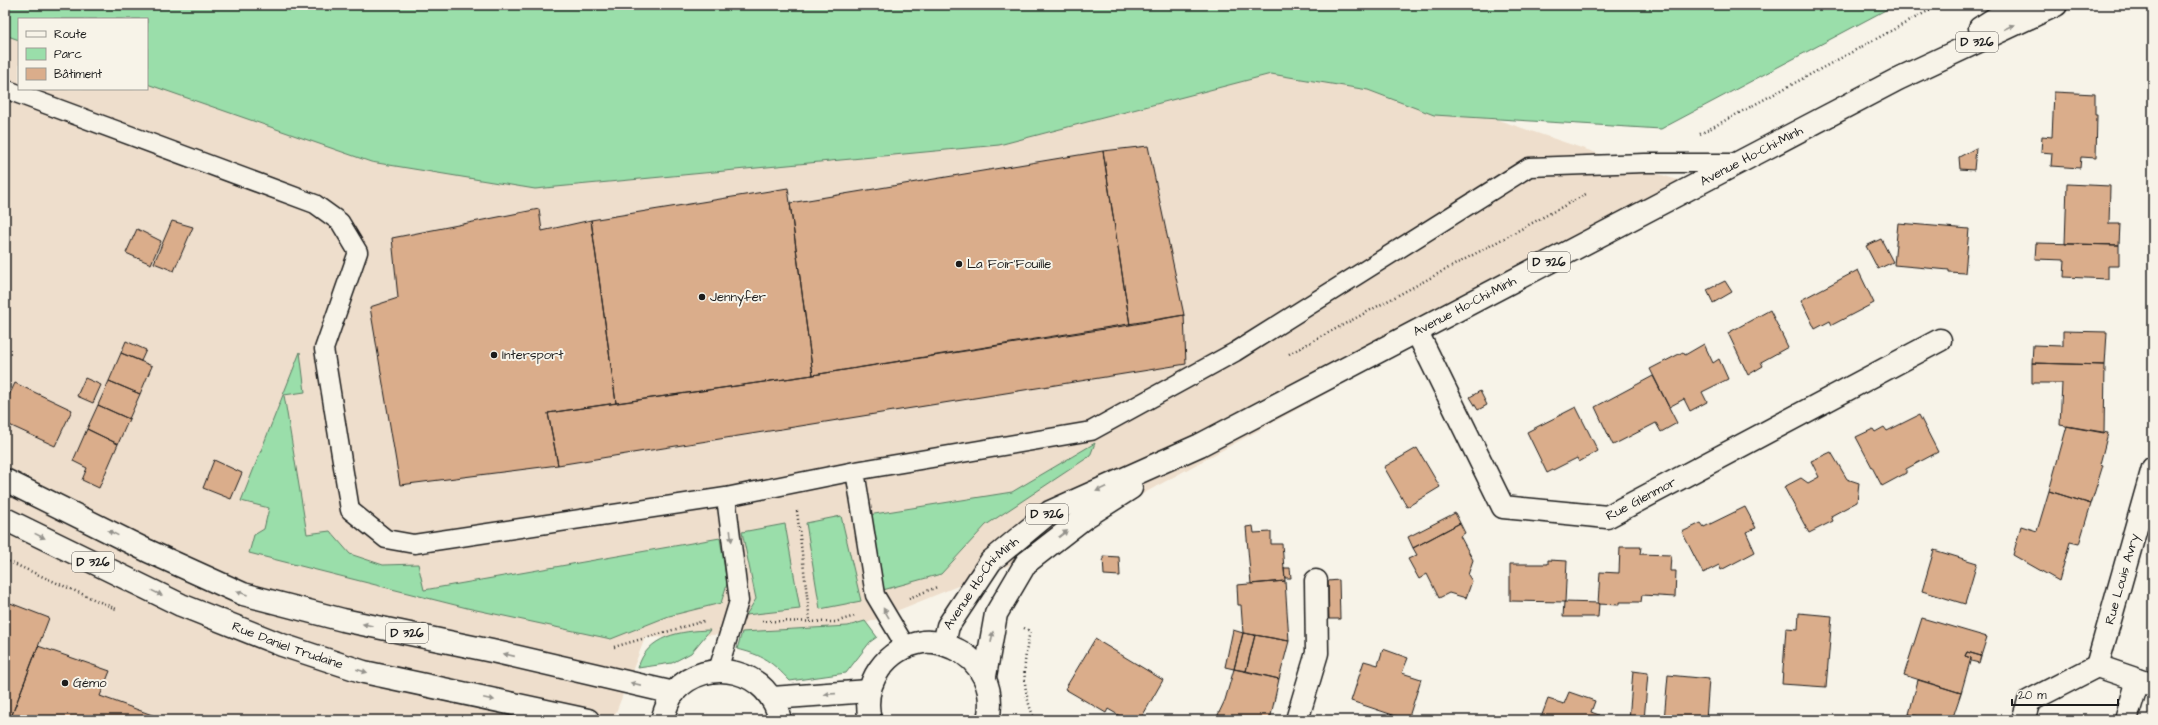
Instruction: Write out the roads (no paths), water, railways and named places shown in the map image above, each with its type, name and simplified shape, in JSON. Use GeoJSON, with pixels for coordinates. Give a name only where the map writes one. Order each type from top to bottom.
{"type":"FeatureCollection","features":[{"type":"Feature","properties":{"kind":"main road","name":"Avenue Ho-Chi-Minh"},"geometry":{"type":"LineString","coordinates":[[1898,79],[2016,5]]}},
{"type":"Feature","properties":{"kind":"main road","name":"Avenue Ho-Chi-Minh"},"geometry":{"type":"LineString","coordinates":[[944,644],[948,626],[991,561],[1050,512],[1200,445],[1898,79],[2056,5]]}},
{"type":"Feature","properties":{"kind":"main road","name":"Rue Glenmor"},"geometry":{"type":"LineString","coordinates":[[1417,332],[1503,507],[1608,517],[1940,340]]}},
{"type":"Feature","properties":{"kind":"main road","name":"Avenue Ho-Chi-Minh"},"geometry":{"type":"LineString","coordinates":[[985,676],[996,614],[1026,562],[1084,518],[1200,445]]}},
{"type":"Feature","properties":{"kind":"main road","name":"Rue Louis Avry"},"geometry":{"type":"LineString","coordinates":[[2097,666],[2153,468]]}},
{"type":"Feature","properties":{"kind":"main road","name":"D 326"},"geometry":{"type":"LineString","coordinates":[[5,480],[148,551],[243,594],[343,620],[492,651],[674,693]]}},
{"type":"Feature","properties":{"kind":"main road","name":"Rue Daniel Trudaine"},"geometry":{"type":"LineString","coordinates":[[5,519],[181,605],[282,645],[364,672],[588,720]]}},
{"type":"Feature","properties":{"kind":"main road"},"geometry":{"type":"LineString","coordinates":[[1297,720],[1317,653],[1316,580]]}},
{"type":"Feature","properties":{"kind":"main road"},"geometry":{"type":"LineString","coordinates":[[870,720],[868,710],[869,691],[876,673],[888,657],[906,647],[925,642],[944,644],[962,652],[978,665],[985,676],[991,696],[988,720]]}},
{"type":"Feature","properties":{"kind":"main road"},"geometry":{"type":"LineString","coordinates":[[2023,720],[2029,701],[2097,666],[2146,683],[2126,720]]}},
{"type":"Feature","properties":{"kind":"main road"},"geometry":{"type":"LineString","coordinates":[[662,720],[666,706],[674,693],[686,681],[701,673],[718,670],[735,671],[750,677],[762,686],[772,698],[780,720]]}},
{"type":"Feature","properties":{"kind":"main road"},"geometry":{"type":"LineString","coordinates":[[772,698],[869,691]]}},
{"type":"Feature","properties":{"kind":"lane"},"geometry":{"type":"LineString","coordinates":[[5,88],[315,204],[340,222],[358,252],[324,349],[350,510],[386,539],[414,544],[726,497],[855,471],[1091,431],[1235,352],[1529,167],[1646,163],[1738,164]]}},
{"type":"Feature","properties":{"kind":"lane"},"geometry":{"type":"LineString","coordinates":[[855,471],[876,595],[906,647]]}},
{"type":"Feature","properties":{"kind":"lane"},"geometry":{"type":"LineString","coordinates":[[718,670],[739,601],[726,497]]}},
{"type":"Feature","properties":{"kind":"place","name":"La Foir'Fouille"},"geometry":{"type":"Point","coordinates":[959,264]}},
{"type":"Feature","properties":{"kind":"place","name":"Jennyfer"},"geometry":{"type":"Point","coordinates":[702,297]}},
{"type":"Feature","properties":{"kind":"place","name":"Intersport"},"geometry":{"type":"Point","coordinates":[494,355]}},
{"type":"Feature","properties":{"kind":"place","name":"Gémo"},"geometry":{"type":"Point","coordinates":[65,683]}}]}
